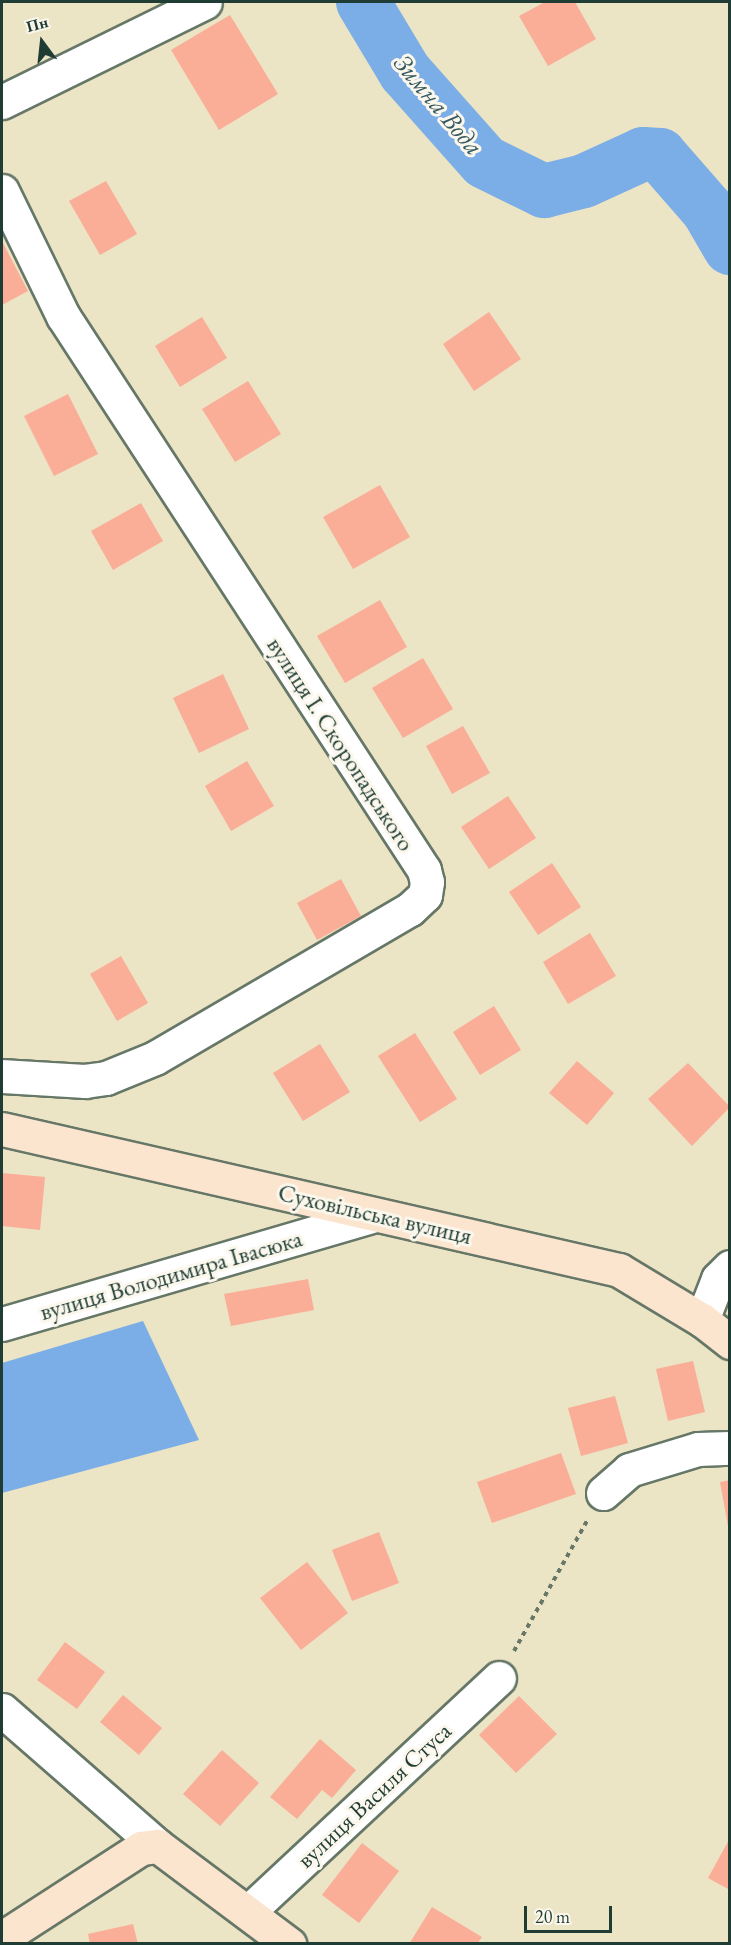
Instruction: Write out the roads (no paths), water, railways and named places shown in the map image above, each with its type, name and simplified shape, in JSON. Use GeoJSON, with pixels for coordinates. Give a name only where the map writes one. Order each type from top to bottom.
{"type":"FeatureCollection","features":[{"type":"Feature","properties":{"kind":"street"},"geometry":{"type":"LineString","coordinates":[[2,102],[205,2]]}},
{"type":"Feature","properties":{"kind":"street","name":"вулиця І. Скоропадського"},"geometry":{"type":"LineString","coordinates":[[2,191],[63,316],[424,870],[427,882],[425,895],[410,909],[155,1058],[106,1078],[85,1081],[2,1076]]}},
{"type":"Feature","properties":{"kind":"street","name":"Суховільська вулиця"},"geometry":{"type":"LineString","coordinates":[[2,1129],[619,1270],[702,1320],[729,1342]]}},
{"type":"Feature","properties":{"kind":"street","name":"вулиця Володимира Івасюка"},"geometry":{"type":"LineString","coordinates":[[2,1324],[375,1215]]}},
{"type":"Feature","properties":{"kind":"street"},"geometry":{"type":"LineString","coordinates":[[702,1320],[718,1279],[729,1267]]}},
{"type":"Feature","properties":{"kind":"street"},"geometry":{"type":"LineString","coordinates":[[603,1493],[629,1470],[698,1449],[729,1448]]}},
{"type":"Feature","properties":{"kind":"street","name":"вулиця Василя Стуса"},"geometry":{"type":"LineString","coordinates":[[248,1912],[499,1678]]}},
{"type":"Feature","properties":{"kind":"street"},"geometry":{"type":"LineString","coordinates":[[2,1710],[158,1846],[289,1944]]}},
{"type":"Feature","properties":{"kind":"street"},"geometry":{"type":"LineString","coordinates":[[2,1938],[141,1848],[158,1846]]}},
{"type":"Feature","properties":{"kind":"water"},"geometry":{"type":"Polygon","coordinates":[[[143,1321],[199,1440],[2,1493],[2,1363],[143,1321]]]}},
{"type":"Feature","properties":{"kind":"waterway","name":"Зимна Вода"},"geometry":{"type":"LineString","coordinates":[[363,2],[405,72],[485,162],[544,191],[584,181],[643,154],[660,155],[708,210],[730,248]]}}]}
